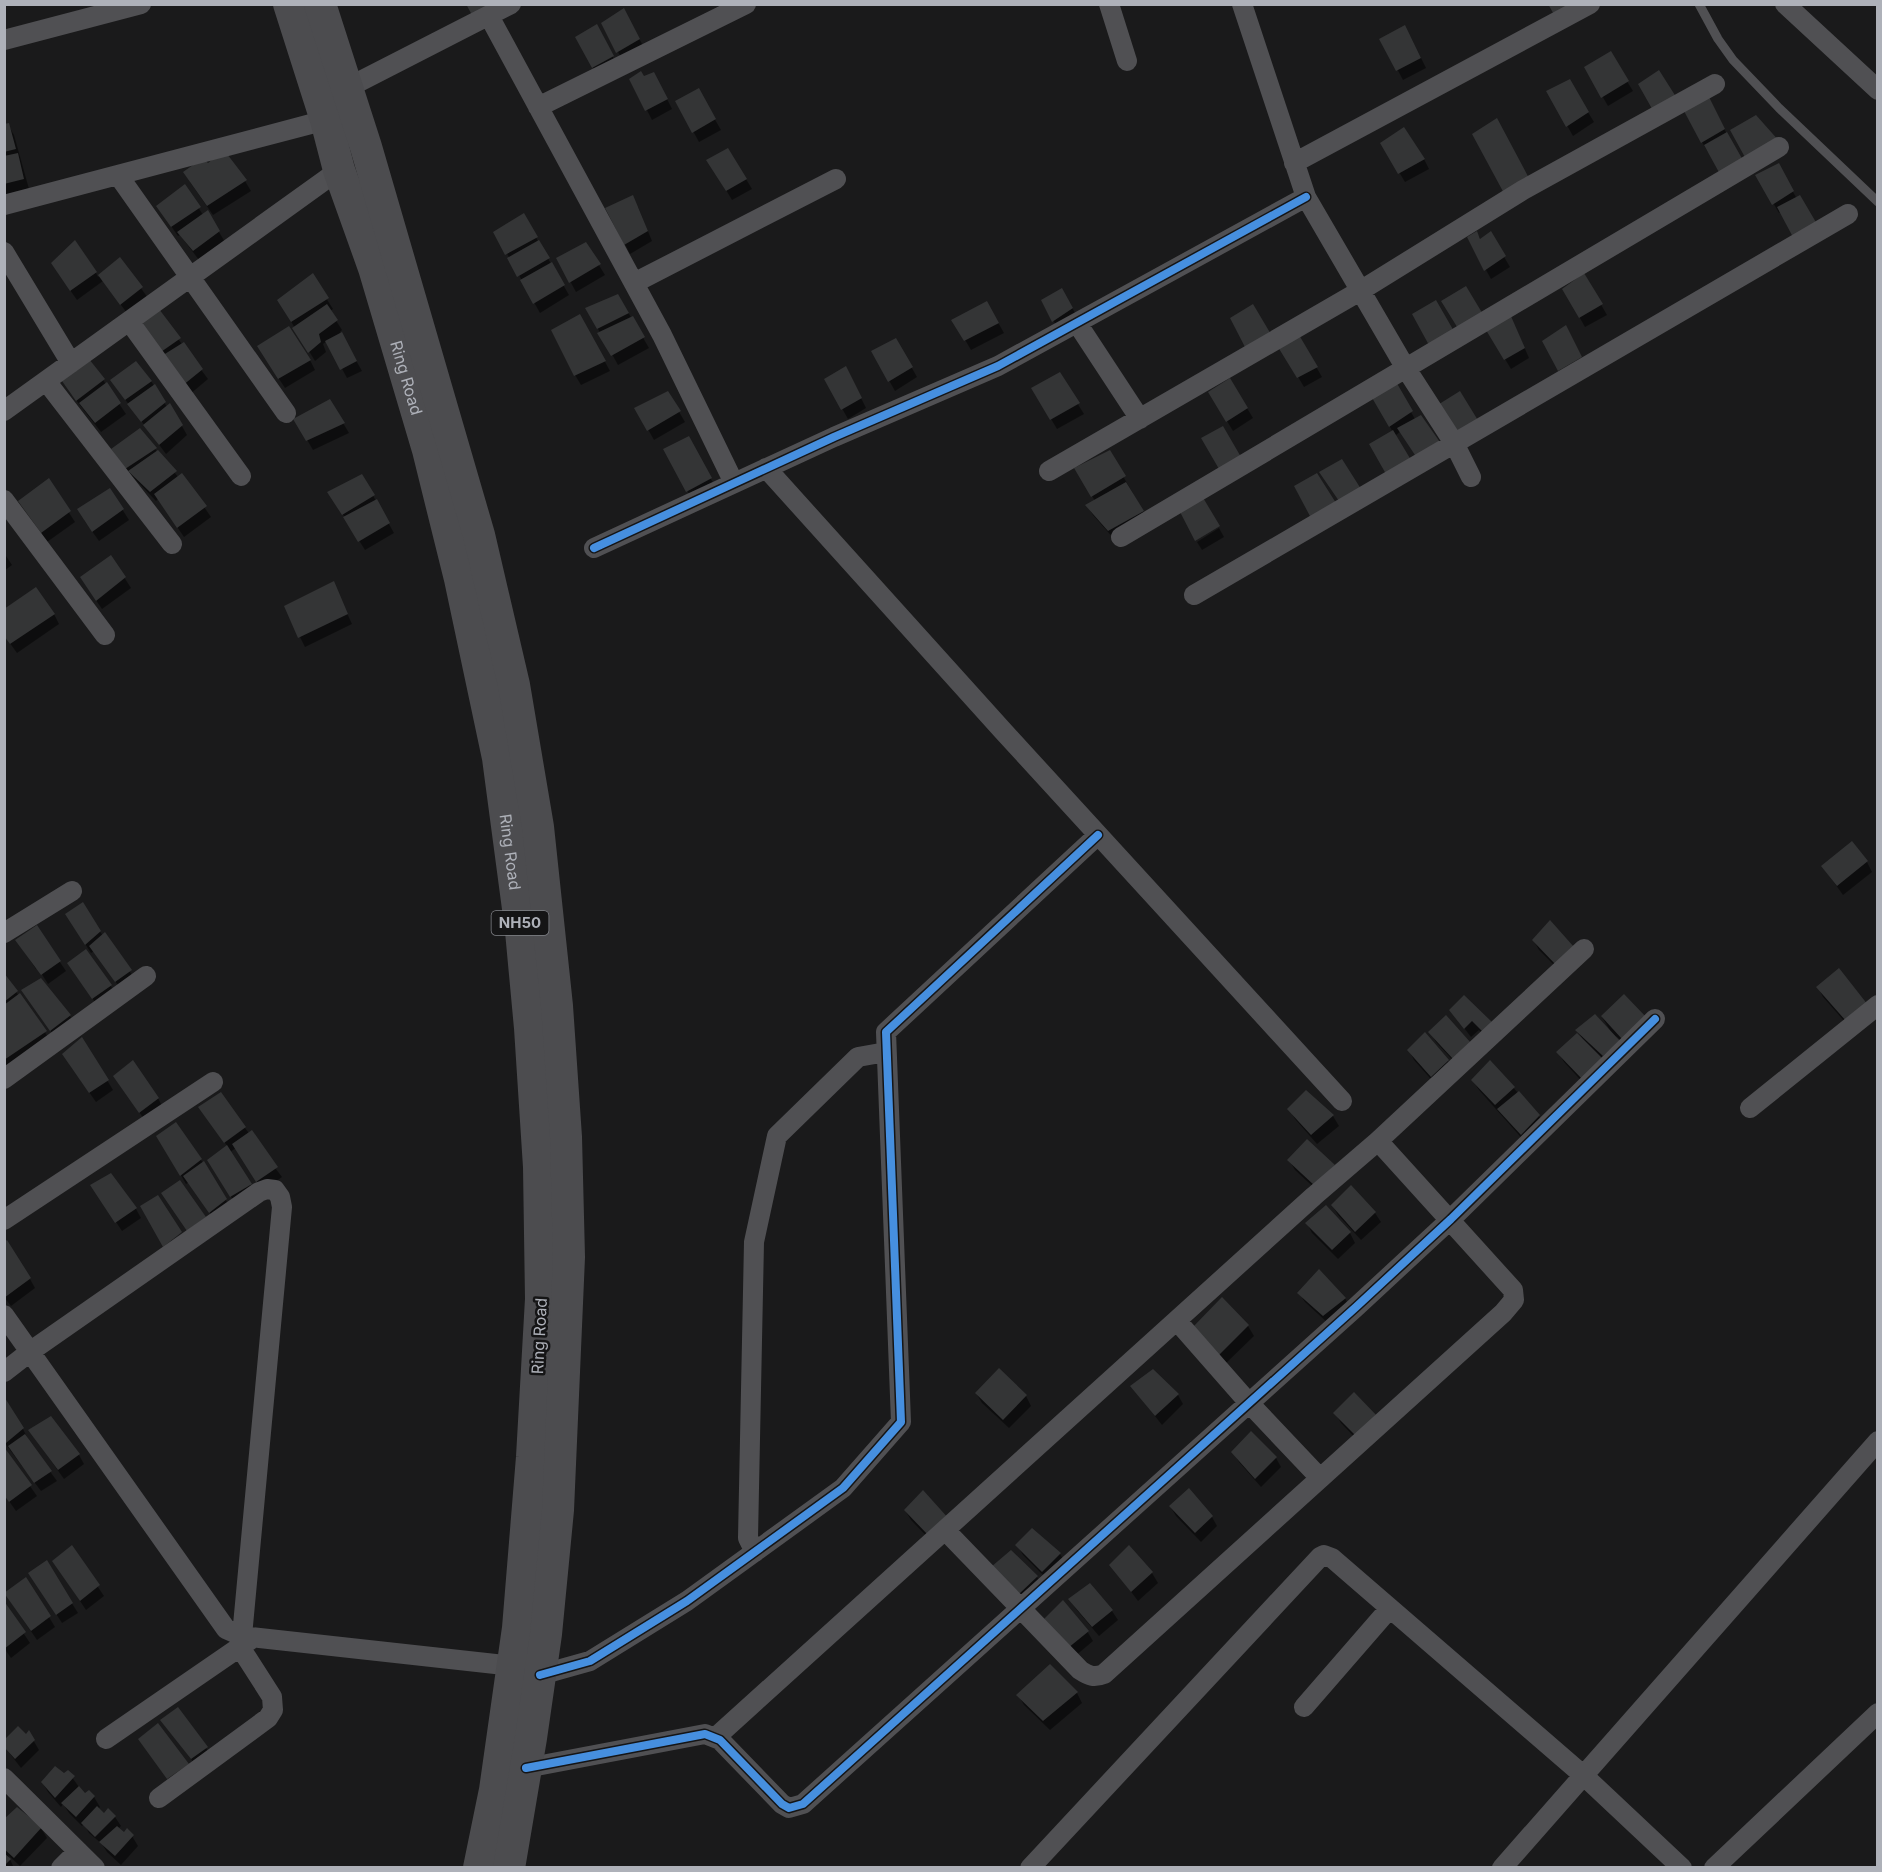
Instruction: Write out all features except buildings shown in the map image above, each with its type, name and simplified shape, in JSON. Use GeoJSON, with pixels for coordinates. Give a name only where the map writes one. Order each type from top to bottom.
{"type":"FeatureCollection","features":[{"type":"Feature","properties":{"kind":"highway","name":"Ring Road"},"geometry":{"type":"LineString","coordinates":[[289,4],[326,120],[339,170],[374,268],[428,450],[460,579],[498,758],[521,931],[538,1155],[542,1299],[518,1628],[526,1671],[526,1768],[509,1868]]}},
{"type":"Feature","properties":{"kind":"highway","name":"Ring Road"},"geometry":{"type":"LineString","coordinates":[[320,4],[479,535],[514,685],[538,827],[557,1006],[566,1137],[569,1257],[558,1510],[526,1671],[495,1790],[479,1868]]}},
{"type":"Feature","properties":{"kind":"street"},"geometry":{"type":"LineString","coordinates":[[4,40],[141,4]]}},
{"type":"Feature","properties":{"kind":"street"},"geometry":{"type":"LineString","coordinates":[[347,88],[511,4]]}},
{"type":"Feature","properties":{"kind":"street"},"geometry":{"type":"LineString","coordinates":[[538,107],[746,4]]}},
{"type":"Feature","properties":{"kind":"street"},"geometry":{"type":"LineString","coordinates":[[1109,4],[1127,61]]}},
{"type":"Feature","properties":{"kind":"street"},"geometry":{"type":"LineString","coordinates":[[1242,4],[1306,197],[1405,367],[1454,443],[1471,477]]}},
{"type":"Feature","properties":{"kind":"street"},"geometry":{"type":"LineString","coordinates":[[1293,163],[1590,4]]}},
{"type":"Feature","properties":{"kind":"street"},"geometry":{"type":"LineString","coordinates":[[1785,4],[1878,90]]}},
{"type":"Feature","properties":{"kind":"street"},"geometry":{"type":"LineString","coordinates":[[489,16],[662,335],[734,483]]}},
{"type":"Feature","properties":{"kind":"street"},"geometry":{"type":"LineString","coordinates":[[1049,471],[1360,291],[1523,190],[1715,84]]}},
{"type":"Feature","properties":{"kind":"street"},"geometry":{"type":"LineString","coordinates":[[4,205],[326,120]]}},
{"type":"Feature","properties":{"kind":"street"},"geometry":{"type":"LineString","coordinates":[[1121,537],[1779,147]]}},
{"type":"Feature","properties":{"kind":"street"},"geometry":{"type":"LineString","coordinates":[[4,411],[339,170]]}},
{"type":"Feature","properties":{"kind":"street"},"geometry":{"type":"LineString","coordinates":[[118,175],[286,413]]}},
{"type":"Feature","properties":{"kind":"street"},"geometry":{"type":"LineString","coordinates":[[634,283],[836,179]]}},
{"type":"Feature","properties":{"kind":"street"},"geometry":{"type":"LineString","coordinates":[[594,548],[766,468],[998,366],[1306,197]]}},
{"type":"Feature","properties":{"kind":"street"},"geometry":{"type":"LineString","coordinates":[[1194,595],[1848,214]]}},
{"type":"Feature","properties":{"kind":"street"},"geometry":{"type":"LineString","coordinates":[[4,252],[71,363]]}},
{"type":"Feature","properties":{"kind":"street"},"geometry":{"type":"LineString","coordinates":[[129,321],[241,476]]}},
{"type":"Feature","properties":{"kind":"street"},"geometry":{"type":"LineString","coordinates":[[1077,323],[1140,419]]}},
{"type":"Feature","properties":{"kind":"street"},"geometry":{"type":"LineString","coordinates":[[46,381],[172,544]]}},
{"type":"Feature","properties":{"kind":"street"},"geometry":{"type":"LineString","coordinates":[[766,468],[1342,1101]]}},
{"type":"Feature","properties":{"kind":"street"},"geometry":{"type":"LineString","coordinates":[[4,500],[105,635]]}},
{"type":"Feature","properties":{"kind":"street"},"geometry":{"type":"LineString","coordinates":[[4,1315],[226,1629],[245,1640],[526,1671],[590,1661],[687,1601],[843,1488],[901,1422],[886,1032],[1098,835]]}},
{"type":"Feature","properties":{"kind":"street"},"geometry":{"type":"LineString","coordinates":[[4,933],[72,891]]}},
{"type":"Feature","properties":{"kind":"street"},"geometry":{"type":"LineString","coordinates":[[716,1737],[1378,1141],[1584,949]]}},
{"type":"Feature","properties":{"kind":"street"},"geometry":{"type":"LineString","coordinates":[[4,1079],[146,976]]}},
{"type":"Feature","properties":{"kind":"street"},"geometry":{"type":"LineString","coordinates":[[1749,1108],[1878,1005]]}},
{"type":"Feature","properties":{"kind":"street"},"geometry":{"type":"LineString","coordinates":[[526,1768],[698,1734],[716,1737],[789,1808],[796,1808],[803,1804],[1450,1219],[1655,1019]]}},
{"type":"Feature","properties":{"kind":"street"},"geometry":{"type":"LineString","coordinates":[[755,1552],[748,1538],[754,1242],[777,1136],[858,1057],[886,1052]]}},
{"type":"Feature","properties":{"kind":"street"},"geometry":{"type":"LineString","coordinates":[[4,1220],[213,1082]]}},
{"type":"Feature","properties":{"kind":"street"},"geometry":{"type":"LineString","coordinates":[[945,1530],[1080,1670],[1096,1677],[1104,1674],[1514,1300],[1513,1290],[1378,1141]]}},
{"type":"Feature","properties":{"kind":"street"},"geometry":{"type":"LineString","coordinates":[[4,1372],[259,1192],[267,1189],[275,1190],[280,1197],[282,1207],[245,1640],[272,1697],[273,1710],[268,1718],[159,1798]]}},
{"type":"Feature","properties":{"kind":"street"},"geometry":{"type":"LineString","coordinates":[[1177,1321],[1249,1403],[1320,1478]]}},
{"type":"Feature","properties":{"kind":"street"},"geometry":{"type":"LineString","coordinates":[[1502,1868],[1878,1441]]}},
{"type":"Feature","properties":{"kind":"street"},"geometry":{"type":"LineString","coordinates":[[1030,1868],[1324,1555],[1332,1558],[1583,1775],[1682,1868]]}},
{"type":"Feature","properties":{"kind":"street"},"geometry":{"type":"LineString","coordinates":[[1304,1707],[1390,1608]]}},
{"type":"Feature","properties":{"kind":"street"},"geometry":{"type":"LineString","coordinates":[[106,1739],[245,1640]]}},
{"type":"Feature","properties":{"kind":"street"},"geometry":{"type":"LineString","coordinates":[[1714,1868],[1878,1713]]}},
{"type":"Feature","properties":{"kind":"street"},"geometry":{"type":"LineString","coordinates":[[5,1780],[95,1868]]}},
{"type":"Feature","properties":{"kind":"street"},"geometry":{"type":"LineString","coordinates":[[61,1868],[78,1851]]}},
{"type":"Feature","properties":{"kind":"lane"},"geometry":{"type":"LineString","coordinates":[[1699,4],[1718,39],[1733,60],[1779,108],[1878,202]]}},
{"type":"Feature","properties":{"kind":"cycle path"},"geometry":{"type":"LineString","coordinates":[[594,548],[834,437],[998,366],[1306,197]]}},
{"type":"Feature","properties":{"kind":"cycle path"},"geometry":{"type":"LineString","coordinates":[[540,1675],[590,1661],[687,1601],[843,1488],[901,1422],[886,1032],[1098,835]]}},
{"type":"Feature","properties":{"kind":"cycle path"},"geometry":{"type":"LineString","coordinates":[[526,1768],[705,1734],[720,1740],[782,1804],[789,1808],[803,1804],[1356,1307],[1451,1219],[1655,1019]]}}]}
